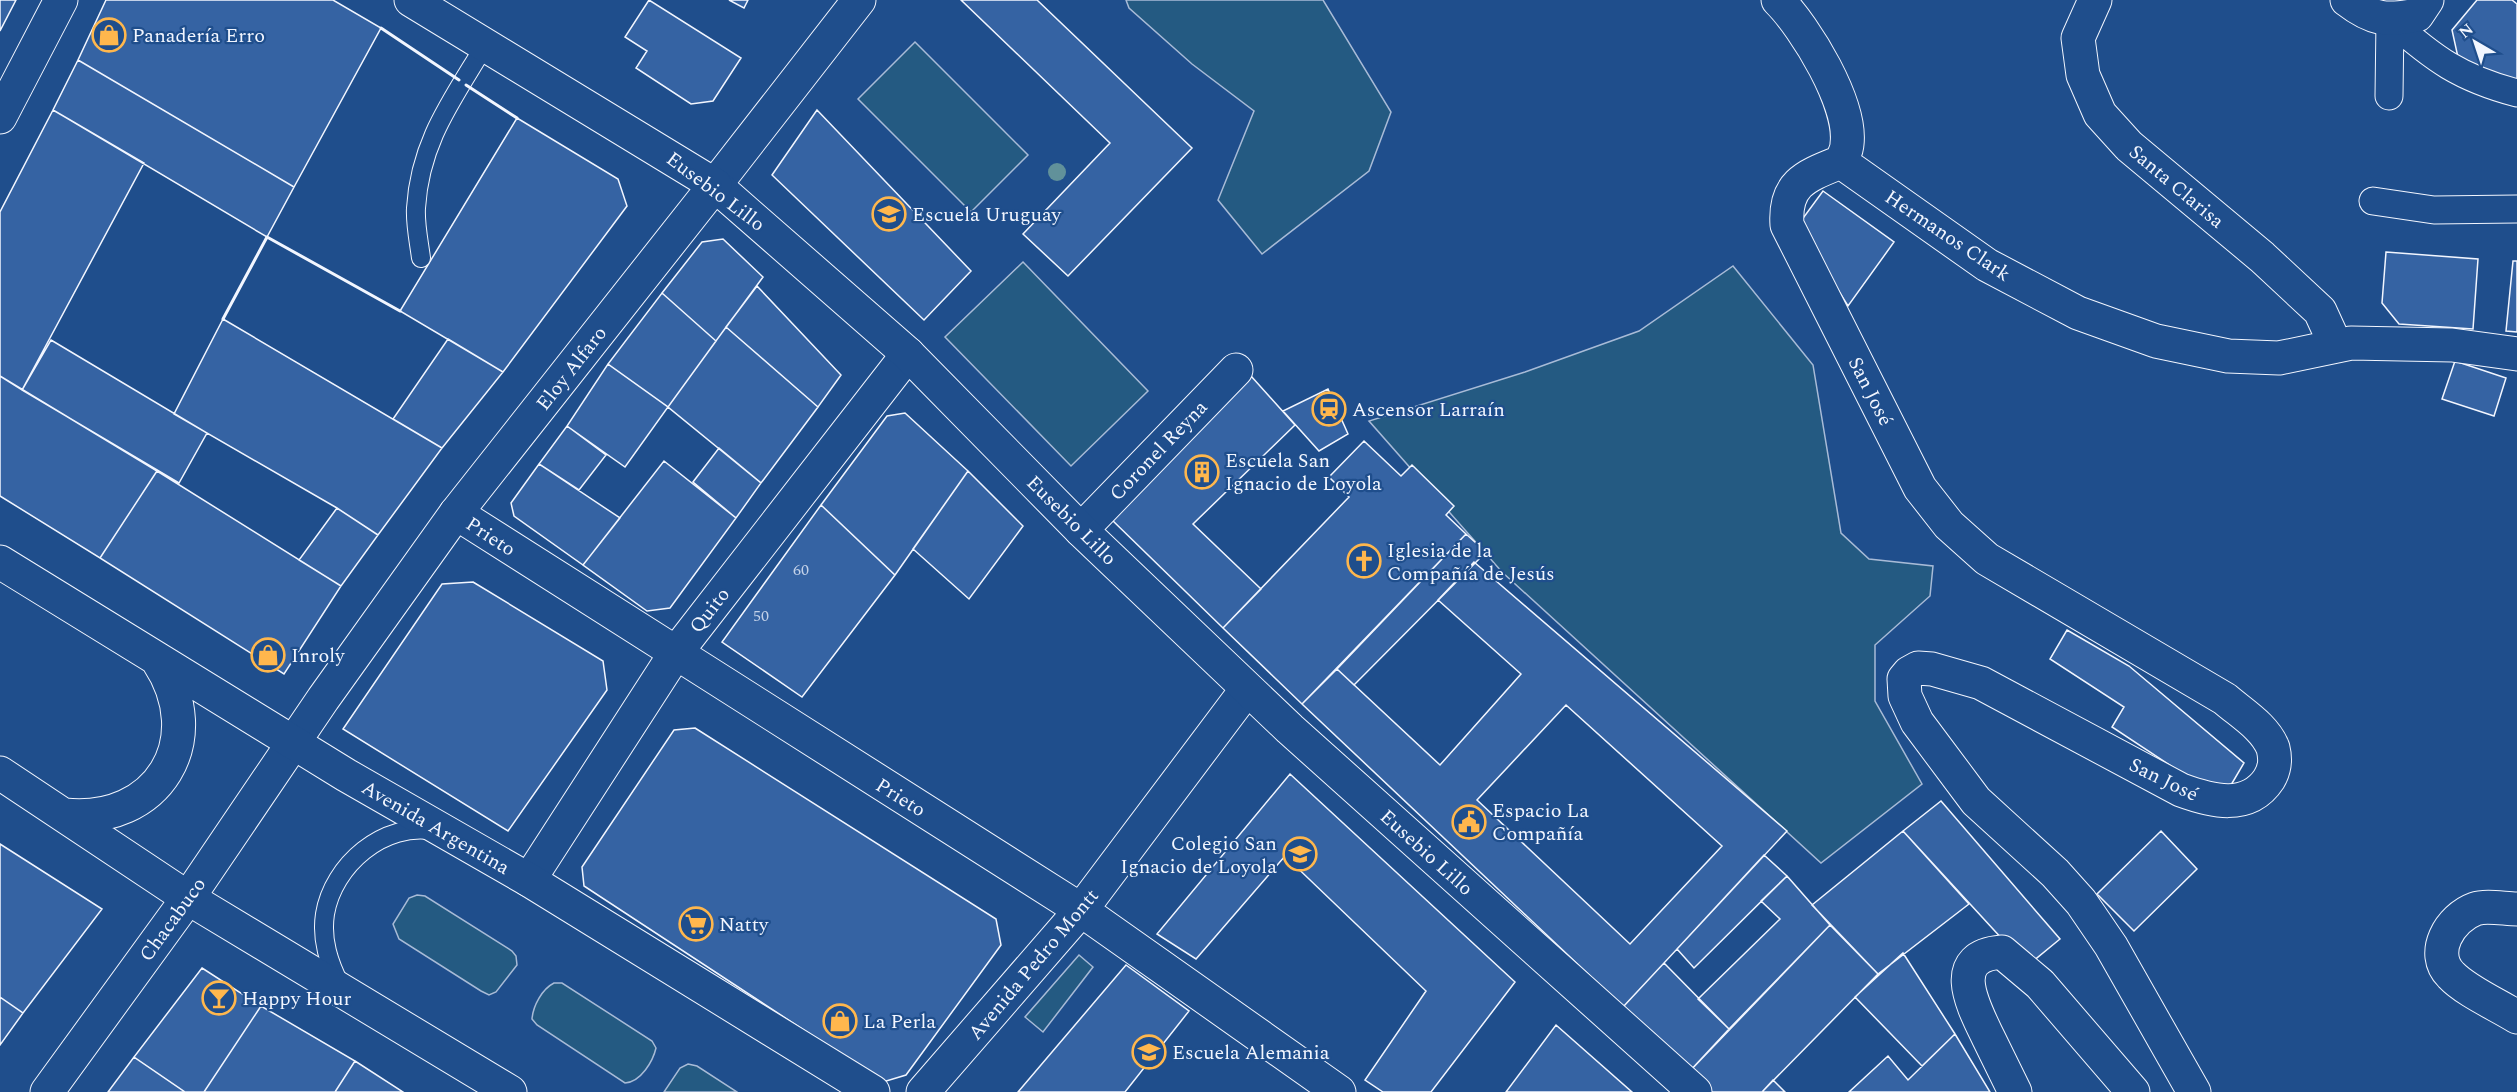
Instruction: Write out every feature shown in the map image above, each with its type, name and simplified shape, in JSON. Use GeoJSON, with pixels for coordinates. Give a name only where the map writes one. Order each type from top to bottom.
{"type":"FeatureCollection","features":[{"type":"Feature","properties":{"kind":"street"},"geometry":{"type":"LineString","coordinates":[[0,117],[61,0]]}},
{"type":"Feature","properties":{"kind":"street","name":"Eusebio Lillo"},"geometry":{"type":"LineString","coordinates":[[411,0],[715,184],[908,354],[1081,530],[1247,689],[1695,1092]]}},
{"type":"Feature","properties":{"kind":"street","name":"Eloy Alfaro"},"geometry":{"type":"LineString","coordinates":[[295,744],[323,699],[456,513],[859,0]]}},
{"type":"Feature","properties":{"kind":"street"},"geometry":{"type":"LineString","coordinates":[[1778,0],[1808,37],[1838,94],[1847,145],[1841,162]]}},
{"type":"Feature","properties":{"kind":"street","name":"Santa Clarisa"},"geometry":{"type":"LineString","coordinates":[[2095,0],[2078,38],[2083,75],[2100,114],[2129,146],[2262,257],[2320,311],[2337,346]]}},
{"type":"Feature","properties":{"kind":"street"},"geometry":{"type":"LineString","coordinates":[[2347,0],[2365,14],[2390,20],[2417,15],[2427,0]]}},
{"type":"Feature","properties":{"kind":"street"},"geometry":{"type":"LineString","coordinates":[[2390,20],[2429,54],[2479,82],[2517,93]]}},
{"type":"Feature","properties":{"kind":"street"},"geometry":{"type":"LineString","coordinates":[[2389,96],[2390,20]]}},
{"type":"Feature","properties":{"kind":"street","name":"Hermanos Clark"},"geometry":{"type":"LineString","coordinates":[[1841,162],[1987,265],[2078,313],[2156,341],[2228,356],[2279,358],[2306,355],[2351,343],[2452,345],[2517,354]]}},
{"type":"Feature","properties":{"kind":"street","name":"San José"},"geometry":{"type":"LineString","coordinates":[[1841,162],[1808,175],[1792,190],[1786,209],[1787,225],[1920,488],[1949,525],[1987,559],[2225,699],[2259,727],[2272,748],[2275,769],[2265,785],[2249,797],[2232,801],[2208,800],[2181,790],[1981,683],[1932,669],[1918,668],[1909,673],[1904,680],[1905,696],[1917,722],[1976,801],[2055,873],[2081,902],[2111,946],[2194,1092]]}},
{"type":"Feature","properties":{"kind":"street"},"geometry":{"type":"LineString","coordinates":[[2373,201],[2434,210],[2517,209]]}},
{"type":"Feature","properties":{"kind":"street","name":"Quito"},"geometry":{"type":"LineString","coordinates":[[529,880],[675,654],[908,354]]}},
{"type":"Feature","properties":{"kind":"street","name":"Coronel Reyna"},"geometry":{"type":"LineString","coordinates":[[1081,530],[1236,370]]}},
{"type":"Feature","properties":{"kind":"street","name":"Prieto"},"geometry":{"type":"LineString","coordinates":[[456,513],[1081,910],[1339,1092]]}},
{"type":"Feature","properties":{"kind":"street","name":"Avenida Argentina"},"geometry":{"type":"LineString","coordinates":[[0,562],[295,744],[529,880],[873,1092]]}},
{"type":"Feature","properties":{"kind":"street"},"geometry":{"type":"LineString","coordinates":[[64,815],[84,817],[104,815],[124,808],[157,783],[169,765],[177,744],[180,722],[178,700],[170,679],[158,661]]}},
{"type":"Feature","properties":{"kind":"street","name":"Avenida Pedro Montt"},"geometry":{"type":"LineString","coordinates":[[923,1092],[1081,910],[1247,689]]}},
{"type":"Feature","properties":{"kind":"street","name":"Chacabuco"},"geometry":{"type":"LineString","coordinates":[[47,1092],[188,898],[295,744]]}},
{"type":"Feature","properties":{"kind":"street"},"geometry":{"type":"LineString","coordinates":[[0,773],[188,898],[510,1092]]}},
{"type":"Feature","properties":{"kind":"street"},"geometry":{"type":"LineString","coordinates":[[2517,909],[2476,909],[2448,929],[2443,940],[2443,965],[2451,976],[2517,1017]]}},
{"type":"Feature","properties":{"kind":"street"},"geometry":{"type":"LineString","coordinates":[[2015,1092],[1972,1005],[1967,988],[1973,964],[1985,953],[2002,952],[2040,984],[2133,1092]]}},
{"type":"Feature","properties":{"kind":"lane"},"geometry":{"type":"LineString","coordinates":[[421,258],[416,209],[424,159],[436,126],[485,45]]}},
{"type":"Feature","properties":{"kind":"lane"},"geometry":{"type":"LineString","coordinates":[[344,992],[327,955],[324,935],[324,915],[338,877],[368,847],[386,837],[428,830],[449,834]]}},
{"type":"Feature","properties":{"kind":"shaded area"},"geometry":{"type":"Polygon","coordinates":[[[1126,0],[1323,0],[1391,112],[1369,171],[1262,254],[1218,200],[1254,111],[1192,64],[1129,8],[1126,0]]]}},
{"type":"Feature","properties":{"kind":"shaded area"},"geometry":{"type":"Polygon","coordinates":[[[915,42],[1028,155],[971,212],[858,99],[915,42]]]}},
{"type":"Feature","properties":{"kind":"shaded area"},"geometry":{"type":"Polygon","coordinates":[[[1023,262],[1148,391],[1071,466],[945,337],[1023,262]]]}},
{"type":"Feature","properties":{"kind":"shaded area"},"geometry":{"type":"Polygon","coordinates":[[[1733,266],[1813,365],[1841,533],[1869,559],[1933,566],[1930,596],[1875,645],[1875,701],[1922,784],[1821,863],[1502,572],[1369,421],[1525,372],[1639,331],[1733,266]]]}},
{"type":"Feature","properties":{"kind":"shaded area"},"geometry":{"type":"Polygon","coordinates":[[[417,895],[425,896],[512,951],[516,956],[517,965],[496,992],[489,995],[481,991],[399,939],[393,924],[409,898],[417,895]]]}},
{"type":"Feature","properties":{"kind":"shaded area"},"geometry":{"type":"Polygon","coordinates":[[[1079,955],[1093,967],[1043,1032],[1025,1017],[1079,955]]]}},
{"type":"Feature","properties":{"kind":"shaded area"},"geometry":{"type":"Polygon","coordinates":[[[554,983],[562,983],[652,1041],[656,1048],[649,1065],[641,1075],[625,1083],[537,1025],[532,1019],[536,1003],[546,989],[554,983]]]}},
{"type":"Feature","properties":{"kind":"shaded area"},"geometry":{"type":"Polygon","coordinates":[[[688,1064],[697,1066],[737,1092],[664,1092],[680,1068],[688,1064]]]}},
{"type":"Feature","properties":{"kind":"building"},"geometry":{"type":"Polygon","coordinates":[[[0,0],[16,0],[0,31],[0,0]]]}},
{"type":"Feature","properties":{"kind":"building"},"geometry":{"type":"Polygon","coordinates":[[[106,0],[333,0],[381,28],[294,187],[78,60],[106,0]]]}},
{"type":"Feature","properties":{"kind":"building"},"geometry":{"type":"Polygon","coordinates":[[[649,0],[741,58],[713,101],[691,104],[636,68],[647,51],[625,37],[649,0]]]}},
{"type":"Feature","properties":{"kind":"building"},"geometry":{"type":"Polygon","coordinates":[[[729,0],[748,0],[744,8],[729,0]]]}},
{"type":"Feature","properties":{"kind":"building"},"geometry":{"type":"Polygon","coordinates":[[[961,0],[1037,0],[1192,148],[1068,276],[1023,234],[1110,143],[961,0]]]}},
{"type":"Feature","properties":{"kind":"building"},"geometry":{"type":"Polygon","coordinates":[[[2477,0],[2512,0],[2517,4],[2517,85],[2459,62],[2452,30],[2477,0]]]}},
{"type":"Feature","properties":{"kind":"building"},"geometry":{"type":"Polygon","coordinates":[[[78,60],[294,187],[267,237],[53,110],[78,60]]]}},
{"type":"Feature","properties":{"kind":"building"},"geometry":{"type":"Polygon","coordinates":[[[53,110],[144,163],[22,390],[0,376],[0,212],[53,110]]]}},
{"type":"Feature","properties":{"kind":"building"},"geometry":{"type":"Polygon","coordinates":[[[817,110],[971,271],[924,320],[772,175],[817,110]]]}},
{"type":"Feature","properties":{"kind":"building"},"geometry":{"type":"Polygon","coordinates":[[[517,118],[618,179],[627,206],[503,372],[400,311],[517,118]]]}},
{"type":"Feature","properties":{"kind":"building"},"geometry":{"type":"Polygon","coordinates":[[[1823,191],[1894,242],[1848,306],[1798,225],[1823,191]]]}},
{"type":"Feature","properties":{"kind":"building"},"geometry":{"type":"Polygon","coordinates":[[[723,239],[763,277],[716,341],[662,293],[702,242],[723,239]]]}},
{"type":"Feature","properties":{"kind":"building"},"geometry":{"type":"Polygon","coordinates":[[[2386,252],[2478,259],[2473,329],[2399,324],[2382,303],[2386,252]]]}},
{"type":"Feature","properties":{"kind":"building"},"geometry":{"type":"Polygon","coordinates":[[[2513,261],[2517,261],[2517,332],[2506,331],[2513,261]]]}},
{"type":"Feature","properties":{"kind":"building"},"geometry":{"type":"Polygon","coordinates":[[[757,286],[841,375],[818,407],[726,327],[757,286]]]}},
{"type":"Feature","properties":{"kind":"building"},"geometry":{"type":"Polygon","coordinates":[[[662,293],[716,341],[668,407],[608,364],[662,293]]]}},
{"type":"Feature","properties":{"kind":"building"},"geometry":{"type":"Polygon","coordinates":[[[223,319],[442,448],[378,535],[337,508],[174,414],[223,319]]]}},
{"type":"Feature","properties":{"kind":"building"},"geometry":{"type":"Polygon","coordinates":[[[726,327],[818,407],[761,483],[668,407],[726,327]]]}},
{"type":"Feature","properties":{"kind":"building"},"geometry":{"type":"Polygon","coordinates":[[[448,339],[503,372],[442,448],[393,419],[448,339]]]}},
{"type":"Feature","properties":{"kind":"building"},"geometry":{"type":"Polygon","coordinates":[[[51,340],[207,433],[179,483],[22,390],[51,340]]]}},
{"type":"Feature","properties":{"kind":"building"},"geometry":{"type":"Polygon","coordinates":[[[2455,361],[2506,378],[2494,416],[2442,399],[2455,361]]]}},
{"type":"Feature","properties":{"kind":"building"},"geometry":{"type":"Polygon","coordinates":[[[608,364],[668,407],[625,467],[567,426],[608,364]]]}},
{"type":"Feature","properties":{"kind":"building"},"geometry":{"type":"Polygon","coordinates":[[[0,376],[157,471],[100,558],[0,496],[0,376]]]}},
{"type":"Feature","properties":{"kind":"building","name":"Escuela San Ignacio de Loyola"},"geometry":{"type":"Polygon","coordinates":[[[1251,376],[1295,425],[1193,524],[1261,589],[1223,628],[1110,518],[1251,376]]]}},
{"type":"Feature","properties":{"kind":"building"},"geometry":{"type":"Polygon","coordinates":[[[1328,389],[1348,434],[1319,451],[1283,411],[1328,389]]]}},
{"type":"Feature","properties":{"kind":"building"},"geometry":{"type":"Polygon","coordinates":[[[905,413],[968,471],[895,575],[821,505],[887,416],[905,413]]]}},
{"type":"Feature","properties":{"kind":"building"},"geometry":{"type":"Polygon","coordinates":[[[567,426],[606,455],[579,490],[539,464],[567,426]]]}},
{"type":"Feature","properties":{"kind":"building","name":"Iglesia de la Compañía de Jesús"},"geometry":{"type":"Polygon","coordinates":[[[1364,441],[1401,476],[1412,465],[1454,506],[1446,515],[1466,534],[1302,704],[1223,628],[1349,497],[1329,477],[1364,441]]]}},
{"type":"Feature","properties":{"kind":"building"},"geometry":{"type":"Polygon","coordinates":[[[719,448],[761,483],[736,518],[693,482],[719,448]]]}},
{"type":"Feature","properties":{"kind":"building"},"geometry":{"type":"Polygon","coordinates":[[[664,461],[736,518],[670,608],[647,611],[583,565],[664,461]]]}},
{"type":"Feature","properties":{"kind":"building"},"geometry":{"type":"Polygon","coordinates":[[[539,464],[620,518],[583,565],[514,516],[511,503],[539,464]]]}},
{"type":"Feature","properties":{"kind":"building"},"geometry":{"type":"Polygon","coordinates":[[[157,471],[341,586],[284,674],[100,558],[157,471]]]}},
{"type":"Feature","properties":{"kind":"building"},"geometry":{"type":"Polygon","coordinates":[[[968,471],[1023,526],[969,599],[913,549],[968,471]]]}},
{"type":"Feature","properties":{"kind":"building"},"geometry":{"type":"Polygon","coordinates":[[[821,505],[895,575],[802,697],[722,642],[821,505]]]}},
{"type":"Feature","properties":{"kind":"building"},"geometry":{"type":"Polygon","coordinates":[[[337,508],[378,535],[341,586],[299,560],[337,508]]]}},
{"type":"Feature","properties":{"kind":"building"},"geometry":{"type":"Polygon","coordinates":[[[1466,534],[1486,552],[1354,685],[1337,669],[1466,534]]]}},
{"type":"Feature","properties":{"kind":"building"},"geometry":{"type":"Polygon","coordinates":[[[1474,562],[1787,831],[1623,1007],[1302,704],[1337,669],[1440,765],[1521,674],[1438,600],[1474,562]],[[1566,705],[1477,800],[1630,944],[1722,846],[1566,705]]]}},
{"type":"Feature","properties":{"kind":"building"},"geometry":{"type":"Polygon","coordinates":[[[473,582],[603,661],[607,690],[508,831],[343,729],[442,584],[473,582]]]}},
{"type":"Feature","properties":{"kind":"building"},"geometry":{"type":"Polygon","coordinates":[[[2067,630],[2129,666],[2244,763],[2231,785],[2209,791],[2112,727],[2124,707],[2050,659],[2067,630]]]}},
{"type":"Feature","properties":{"kind":"building"},"geometry":{"type":"Polygon","coordinates":[[[695,728],[996,919],[1001,945],[906,1075],[883,1082],[584,886],[582,867],[674,730],[695,728]]]}},
{"type":"Feature","properties":{"kind":"building"},"geometry":{"type":"Polygon","coordinates":[[[1290,774],[1515,982],[1431,1092],[1383,1092],[1365,1080],[1426,991],[1285,856],[1196,959],[1157,934],[1290,774]]]}},
{"type":"Feature","properties":{"kind":"building"},"geometry":{"type":"Polygon","coordinates":[[[1941,801],[2060,939],[2027,966],[1903,831],[1941,801]]]}},
{"type":"Feature","properties":{"kind":"building"},"geometry":{"type":"Polygon","coordinates":[[[1903,831],[1969,904],[1878,974],[1812,905],[1903,831]]]}},
{"type":"Feature","properties":{"kind":"building"},"geometry":{"type":"Polygon","coordinates":[[[2161,831],[2197,869],[2134,931],[2097,894],[2161,831]]]}},
{"type":"Feature","properties":{"kind":"building"},"geometry":{"type":"Polygon","coordinates":[[[0,844],[102,909],[23,1013],[0,997],[0,844]]]}},
{"type":"Feature","properties":{"kind":"building"},"geometry":{"type":"Polygon","coordinates":[[[1764,855],[1787,876],[1694,968],[1677,949],[1764,855]]]}},
{"type":"Feature","properties":{"kind":"building"},"geometry":{"type":"Polygon","coordinates":[[[1787,876],[1830,925],[1729,1029],[1698,999],[1780,919],[1761,901],[1787,876]]]}},
{"type":"Feature","properties":{"kind":"building"},"geometry":{"type":"Polygon","coordinates":[[[1830,925],[1878,974],[1762,1092],[1708,1092],[1688,1073],[1830,925]]]}},
{"type":"Feature","properties":{"kind":"building"},"geometry":{"type":"Polygon","coordinates":[[[1903,953],[1955,1034],[1922,1066],[1855,997],[1903,953]]]}},
{"type":"Feature","properties":{"kind":"building"},"geometry":{"type":"Polygon","coordinates":[[[1664,963],[1729,1029],[1688,1073],[1623,1007],[1664,963]]]}},
{"type":"Feature","properties":{"kind":"building"},"geometry":{"type":"Polygon","coordinates":[[[1126,965],[1189,1011],[1125,1092],[1018,1092],[1126,965]]]}},
{"type":"Feature","properties":{"kind":"building"},"geometry":{"type":"Polygon","coordinates":[[[202,968],[261,1006],[204,1092],[185,1092],[134,1057],[202,968]]]}},
{"type":"Feature","properties":{"kind":"building"},"geometry":{"type":"Polygon","coordinates":[[[0,997],[23,1013],[0,1045],[0,997]]]}},
{"type":"Feature","properties":{"kind":"building"},"geometry":{"type":"Polygon","coordinates":[[[261,1006],[355,1061],[335,1092],[204,1092],[261,1006]]]}},
{"type":"Feature","properties":{"kind":"building"},"geometry":{"type":"Polygon","coordinates":[[[1556,1025],[1632,1092],[1506,1092],[1556,1025]]]}},
{"type":"Feature","properties":{"kind":"building"},"geometry":{"type":"Polygon","coordinates":[[[1955,1034],[1990,1092],[1849,1092],[1888,1056],[1908,1080],[1955,1034]]]}},
{"type":"Feature","properties":{"kind":"building"},"geometry":{"type":"Polygon","coordinates":[[[134,1057],[185,1092],[108,1092],[134,1057]]]}},
{"type":"Feature","properties":{"kind":"building"},"geometry":{"type":"Polygon","coordinates":[[[355,1061],[403,1092],[335,1092],[355,1061]]]}},
{"type":"Feature","properties":{"kind":"building"},"geometry":{"type":"Polygon","coordinates":[[[1773,1080],[1785,1092],[1762,1092],[1773,1080]]]}},
{"type":"Feature","properties":{"kind":"wall"},"geometry":{"type":"LineString","coordinates":[[381,28],[459,80]]}},
{"type":"Feature","properties":{"kind":"wall"},"geometry":{"type":"LineString","coordinates":[[466,85],[517,118]]}},
{"type":"Feature","properties":{"kind":"wall"},"geometry":{"type":"LineString","coordinates":[[223,319],[267,237],[400,311]]}},
{"type":"Feature","properties":{"kind":"place","name":"Panadería Erro"},"geometry":{"type":"Point","coordinates":[109,35]}},
{"type":"Feature","properties":{"kind":"place","name":"Escuela Uruguay"},"geometry":{"type":"Point","coordinates":[889,214]}},
{"type":"Feature","properties":{"kind":"place","name":"Ascensor Larraín"},"geometry":{"type":"Point","coordinates":[1329,409]}},
{"type":"Feature","properties":{"kind":"place","name":"Escuela San Ignacio de Loyola"},"geometry":{"type":"Point","coordinates":[1202,472]}},
{"type":"Feature","properties":{"kind":"place","name":"Iglesia de la Compañía de Jesús"},"geometry":{"type":"Point","coordinates":[1364,561]}},
{"type":"Feature","properties":{"kind":"place","name":"Inroly"},"geometry":{"type":"Point","coordinates":[268,655]}},
{"type":"Feature","properties":{"kind":"place","name":"Espacio La Compañía"},"geometry":{"type":"Point","coordinates":[1469,822]}},
{"type":"Feature","properties":{"kind":"place","name":"Colegio San Ignacio de Loyola"},"geometry":{"type":"Point","coordinates":[1300,854]}},
{"type":"Feature","properties":{"kind":"place","name":"Natty"},"geometry":{"type":"Point","coordinates":[696,924]}},
{"type":"Feature","properties":{"kind":"place","name":"Happy Hour"},"geometry":{"type":"Point","coordinates":[219,998]}},
{"type":"Feature","properties":{"kind":"place","name":"La Perla"},"geometry":{"type":"Point","coordinates":[840,1021]}},
{"type":"Feature","properties":{"kind":"place","name":"Escuela Alemania"},"geometry":{"type":"Point","coordinates":[1149,1052]}}]}
